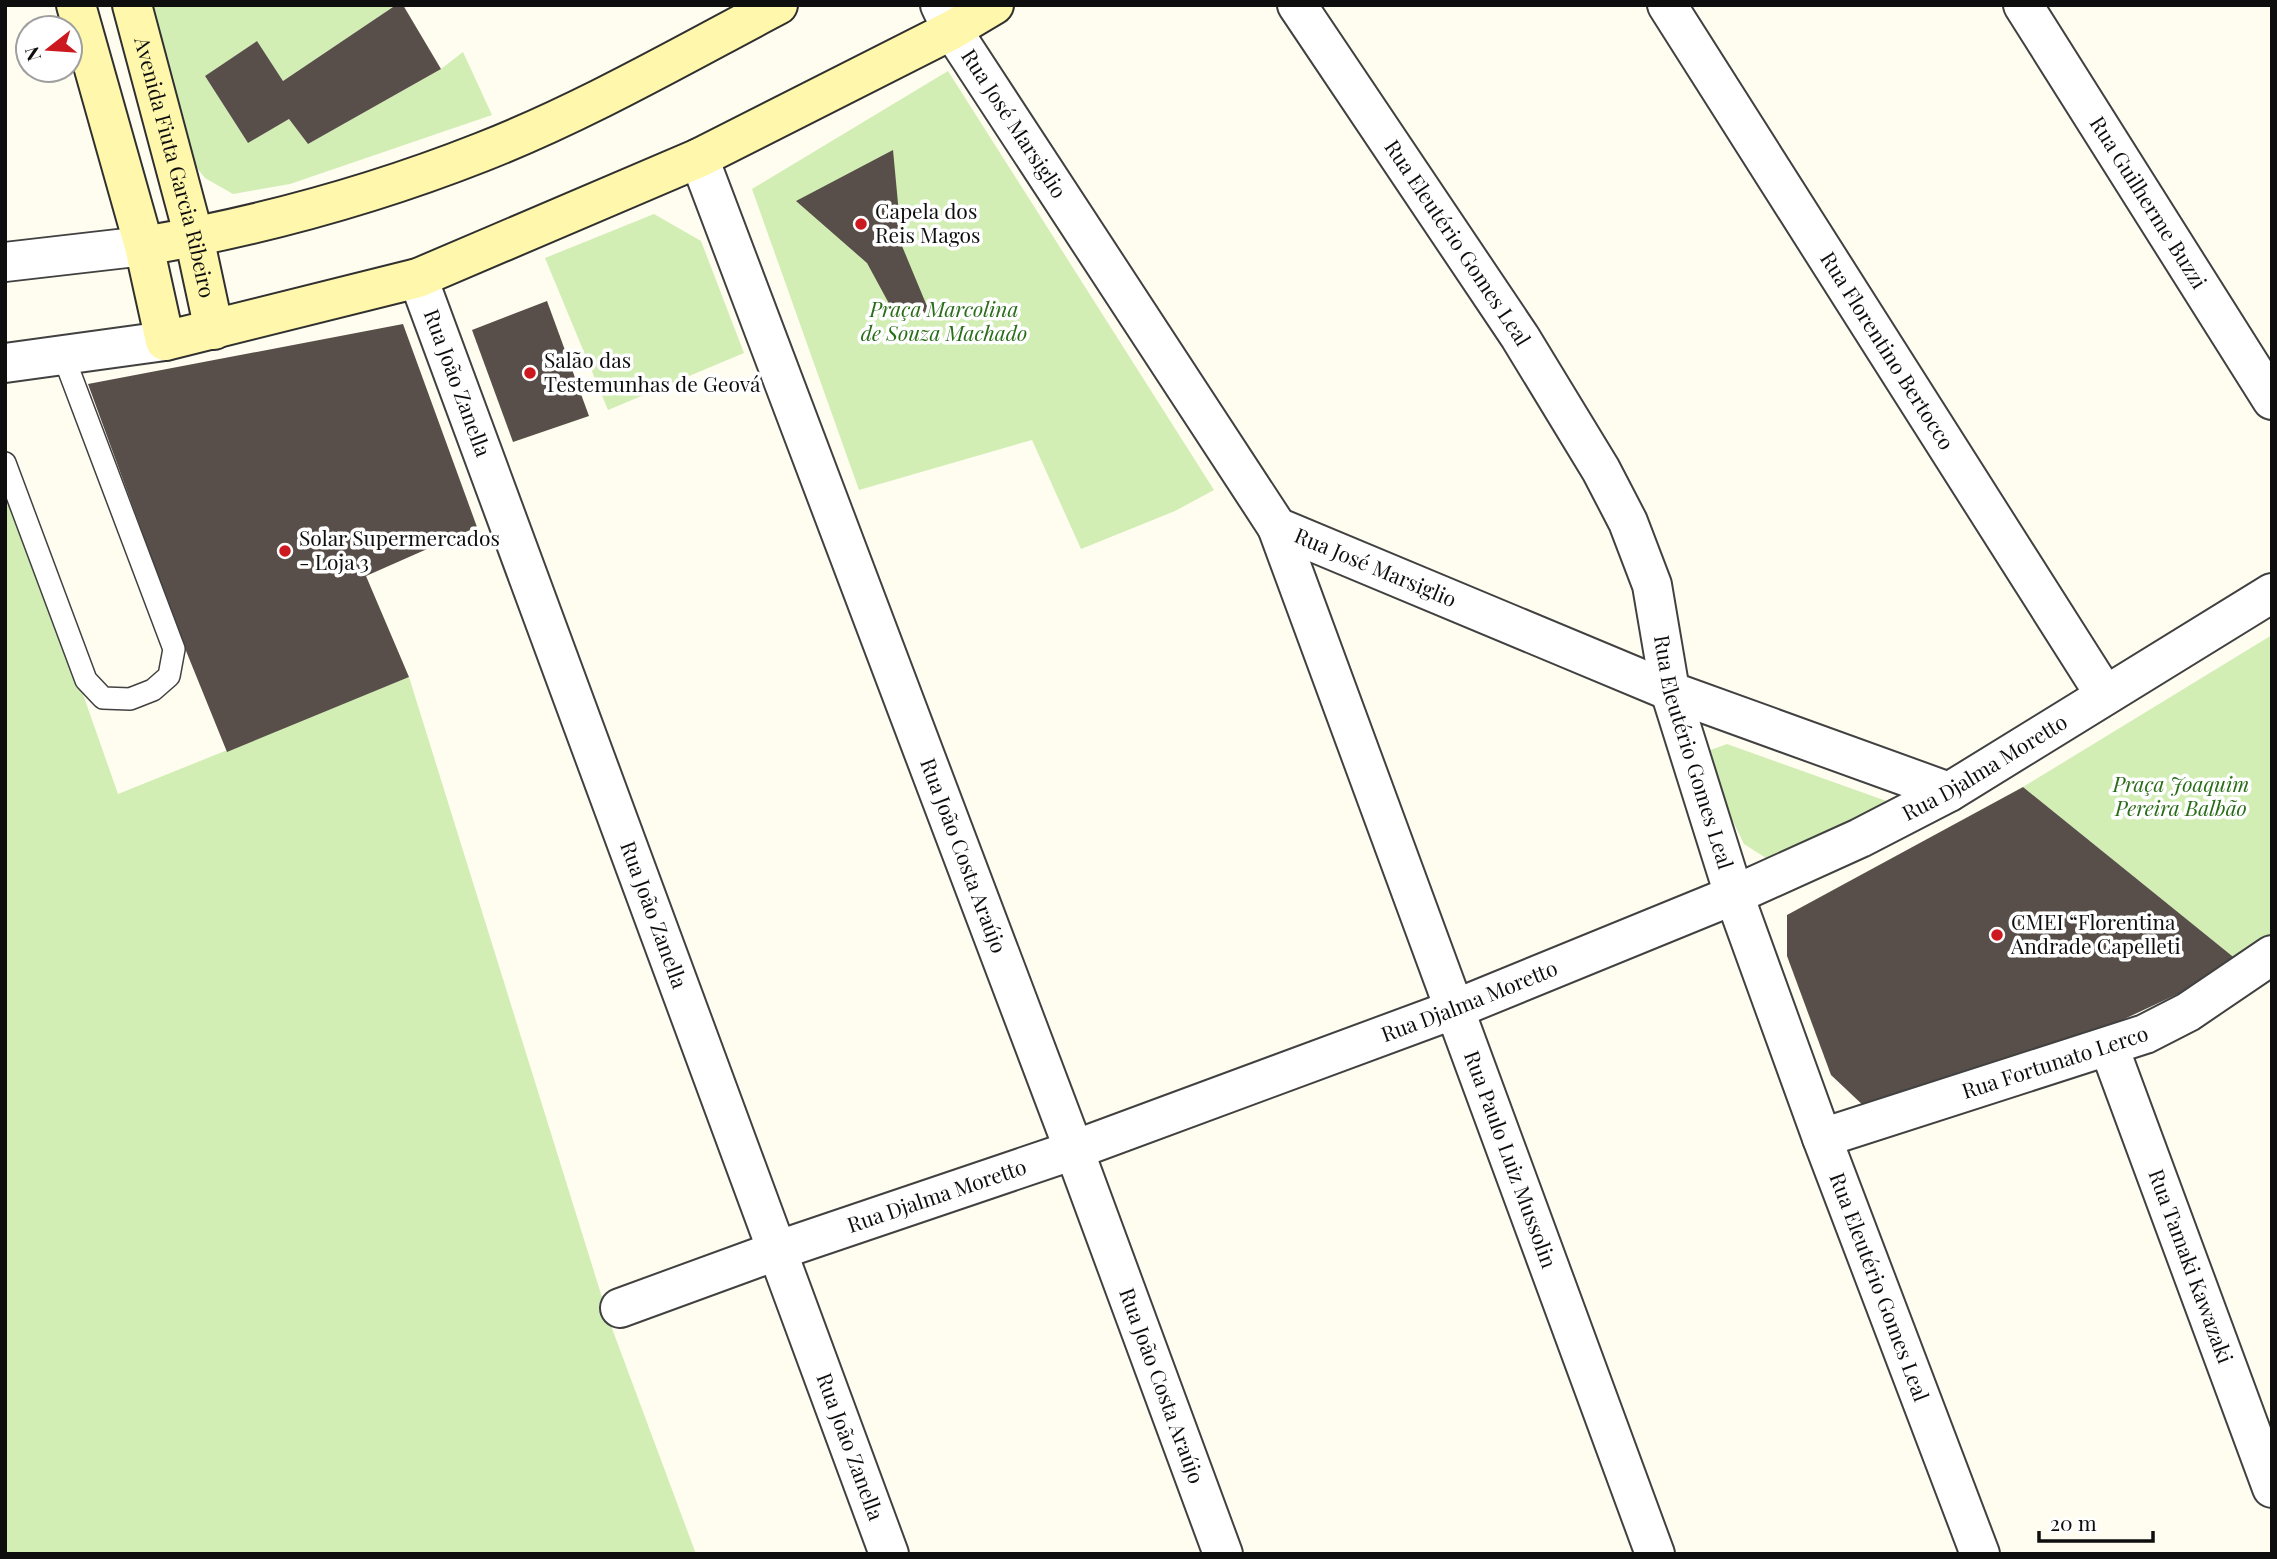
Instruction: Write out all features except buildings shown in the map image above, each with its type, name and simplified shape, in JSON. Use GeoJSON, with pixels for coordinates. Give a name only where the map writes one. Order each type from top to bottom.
{"type":"FeatureCollection","features":[{"type":"Feature","properties":{"kind":"main road"},"geometry":{"type":"LineString","coordinates":[[76,5],[144,246],[165,341],[418,278],[699,158],[946,18],[994,5]]}},
{"type":"Feature","properties":{"kind":"main road","name":"Avenida Fiuta Garcia Ribeiro"},"geometry":{"type":"LineString","coordinates":[[132,5],[194,237],[214,330]]}},
{"type":"Feature","properties":{"kind":"main road"},"geometry":{"type":"LineString","coordinates":[[144,246],[302,212],[482,152],[553,121],[778,5]]}},
{"type":"Feature","properties":{"kind":"street","name":"Rua Eleutério Gomes Leal"},"geometry":{"type":"LineString","coordinates":[[1297,5],[1512,326],[1601,470],[1628,522],[1652,585],[1670,691],[1734,895],[1822,1138],[1980,1554]]}},
{"type":"Feature","properties":{"kind":"street","name":"Rua Florentino Bertocco"},"geometry":{"type":"LineString","coordinates":[[1667,5],[2105,695]]}},
{"type":"Feature","properties":{"kind":"street","name":"Rua Guilherme Buzzi"},"geometry":{"type":"LineString","coordinates":[[2023,5],[2272,400]]}},
{"type":"Feature","properties":{"kind":"street","name":"Rua José Marsiglio"},"geometry":{"type":"LineString","coordinates":[[946,18],[1277,527],[1670,691],[1949,792]]}},
{"type":"Feature","properties":{"kind":"street","name":"Rua João Costa Araújo"},"geometry":{"type":"LineString","coordinates":[[699,158],[1074,1150],[1223,1554]]}},
{"type":"Feature","properties":{"kind":"street"},"geometry":{"type":"LineString","coordinates":[[5,262],[144,246]]}},
{"type":"Feature","properties":{"kind":"street","name":"Rua João Zanella"},"geometry":{"type":"LineString","coordinates":[[418,278],[889,1554]]}},
{"type":"Feature","properties":{"kind":"street"},"geometry":{"type":"LineString","coordinates":[[5,363],[165,341]]}},
{"type":"Feature","properties":{"kind":"street","name":"Rua Paulo Luiz Mussolin"},"geometry":{"type":"LineString","coordinates":[[1277,527],[1656,1554]]}},
{"type":"Feature","properties":{"kind":"street","name":"Rua Djalma Moretto"},"geometry":{"type":"LineString","coordinates":[[620,1308],[776,1251],[1074,1150],[1455,1009],[1734,895],[1860,838],[1949,792],[2272,593]]}},
{"type":"Feature","properties":{"kind":"street","name":"Rua Fortunato Lerco"},"geometry":{"type":"LineString","coordinates":[[1822,1138],[2145,1034],[2188,1012],[2272,955]]}},
{"type":"Feature","properties":{"kind":"street","name":"Rua Tamaki Kawazaki"},"geometry":{"type":"LineString","coordinates":[[2109,1047],[2272,1488]]}},
{"type":"Feature","properties":{"kind":"lane"},"geometry":{"type":"LineString","coordinates":[[5,463],[86,680],[103,698],[130,699],[153,690],[169,676],[174,649],[63,355]]}},
{"type":"Feature","properties":{"kind":"green space"},"geometry":{"type":"Polygon","coordinates":[[[147,5],[396,5],[283,81],[257,41],[205,76],[248,143],[289,119],[308,144],[441,69],[463,52],[492,115],[290,184],[233,194],[205,178],[188,157],[147,5]]]}},
{"type":"Feature","properties":{"kind":"green space","name":"Praça Marcolina de Souza Machado"},"geometry":{"type":"Polygon","coordinates":[[[948,71],[1214,490],[1175,511],[1081,549],[1032,440],[859,490],[752,189],[948,71]]]}},
{"type":"Feature","properties":{"kind":"green space"},"geometry":{"type":"Polygon","coordinates":[[[654,214],[701,241],[744,353],[608,410],[545,258],[654,214]]]}},
{"type":"Feature","properties":{"kind":"green space"},"geometry":{"type":"Polygon","coordinates":[[[5,472],[118,794],[409,677],[610,1323],[696,1554],[5,1554],[5,472]]]}},
{"type":"Feature","properties":{"kind":"green space","name":"Praça Joaquim Pereira Balbão"},"geometry":{"type":"Polygon","coordinates":[[[2272,635],[2272,935],[2242,964],[2023,787],[2272,635]]]}},
{"type":"Feature","properties":{"kind":"green space"},"geometry":{"type":"Polygon","coordinates":[[[1727,744],[1892,803],[1769,860],[1744,844],[1726,807],[1708,751],[1727,744]]]}},
{"type":"Feature","properties":{"kind":"place","name":"Capela dos Reis Magos"},"geometry":{"type":"Point","coordinates":[861,224]}},
{"type":"Feature","properties":{"kind":"place","name":"Salão das Testemunhas de Geová"},"geometry":{"type":"Point","coordinates":[530,373]}},
{"type":"Feature","properties":{"kind":"place","name":"Solar Supermercados - Loja 3"},"geometry":{"type":"Point","coordinates":[285,551]}},
{"type":"Feature","properties":{"kind":"place","name":"CMEI “Florentina Andrade Capelleti"},"geometry":{"type":"Point","coordinates":[1997,935]}}]}
